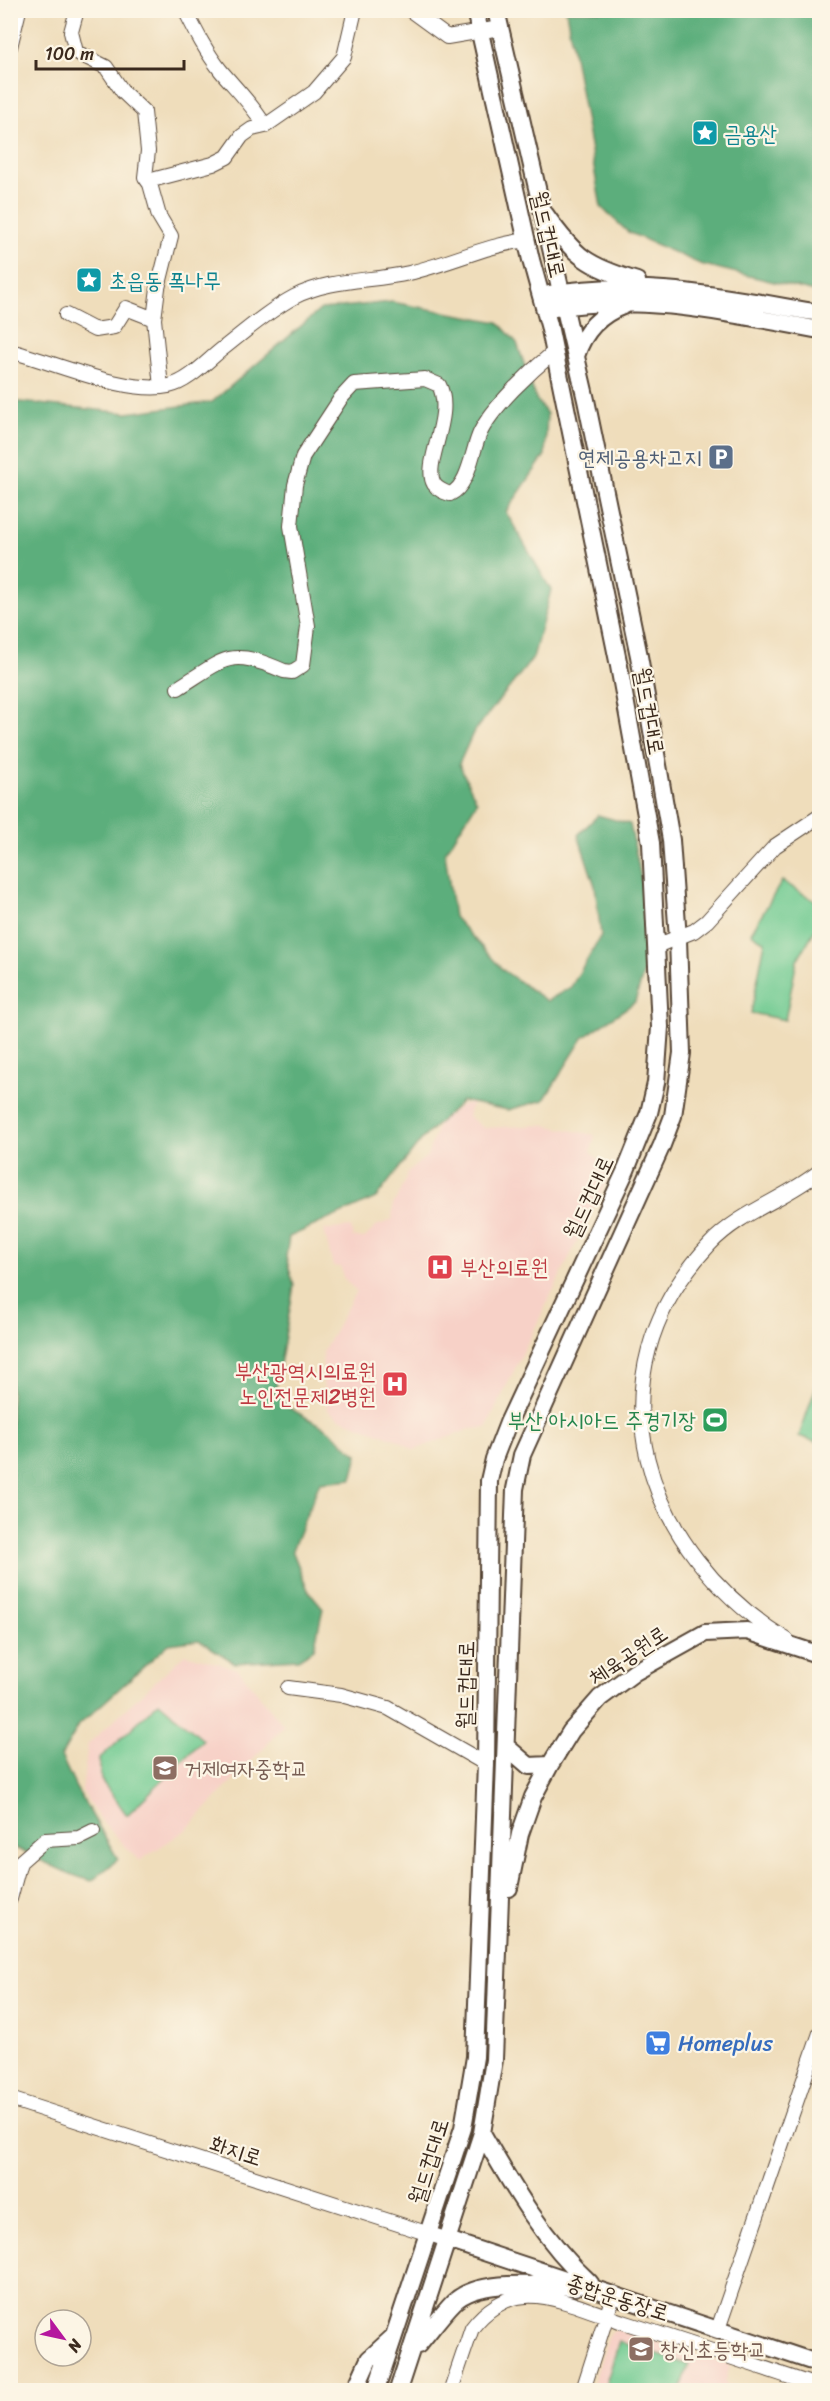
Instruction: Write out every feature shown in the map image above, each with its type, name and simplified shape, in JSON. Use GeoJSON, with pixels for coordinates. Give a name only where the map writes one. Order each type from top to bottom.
{"type":"FeatureCollection","features":[{"type":"Feature","properties":{"kind":"main road","name":"월드컵대로"},"geometry":{"type":"LineString","coordinates":[[376,2391],[463,2128],[475,2057],[486,1764],[489,1481],[494,1459],[508,1423],[626,1170],[649,1113],[659,1054],[651,843],[619,666],[554,352],[475,10]]}},
{"type":"Feature","properties":{"kind":"main road","name":"월드컵대로"},"geometry":{"type":"LineString","coordinates":[[398,2391],[482,2133],[494,2060],[515,1489],[519,1466],[539,1413],[647,1180],[673,1116],[682,1053],[678,939],[671,840],[639,656],[576,356],[496,10]]}},
{"type":"Feature","properties":{"kind":"main road"},"geometry":{"type":"LineString","coordinates":[[540,207],[563,240],[585,261],[615,274],[664,288],[819,313]]}},
{"type":"Feature","properties":{"kind":"main road"},"geometry":{"type":"LineString","coordinates":[[543,303],[604,287],[664,288]]}},
{"type":"Feature","properties":{"kind":"main road"},"geometry":{"type":"LineString","coordinates":[[562,299],[664,303],[819,330]]}},
{"type":"Feature","properties":{"kind":"main road"},"geometry":{"type":"LineString","coordinates":[[576,356],[593,324],[615,309],[633,302]]}},
{"type":"Feature","properties":{"kind":"main road","name":"체육공원로"},"geometry":{"type":"LineString","coordinates":[[500,1927],[520,1834],[533,1797],[571,1731],[600,1698],[635,1672],[705,1633],[747,1631],[819,1654]]}},
{"type":"Feature","properties":{"kind":"main road"},"geometry":{"type":"LineString","coordinates":[[507,1747],[529,1766],[550,1765]]}},
{"type":"Feature","properties":{"kind":"main road"},"geometry":{"type":"LineString","coordinates":[[482,2133],[506,2174],[562,2257],[595,2287]]}},
{"type":"Feature","properties":{"kind":"main road","name":"종합운동장로"},"geometry":{"type":"LineString","coordinates":[[448,2240],[614,2293],[819,2364]]}},
{"type":"Feature","properties":{"kind":"main road"},"geometry":{"type":"LineString","coordinates":[[412,2353],[455,2301],[471,2291],[514,2285],[595,2287]]}},
{"type":"Feature","properties":{"kind":"main road"},"geometry":{"type":"LineString","coordinates":[[355,2391],[369,2359],[396,2334]]}},
{"type":"Feature","properties":{"kind":"street"},"geometry":{"type":"LineString","coordinates":[[10,47],[20,10]]}},
{"type":"Feature","properties":{"kind":"street"},"geometry":{"type":"LineString","coordinates":[[77,10],[71,32],[75,52],[106,67],[123,92],[144,112],[148,151],[145,177],[159,216],[171,236],[158,288],[154,320],[160,387]]}},
{"type":"Feature","properties":{"kind":"street"},"geometry":{"type":"LineString","coordinates":[[185,10],[201,43],[222,73],[251,102],[266,126]]}},
{"type":"Feature","properties":{"kind":"street"},"geometry":{"type":"LineString","coordinates":[[148,181],[213,164],[227,157],[242,136],[252,129],[266,126],[314,92],[339,66],[344,57],[355,10]]}},
{"type":"Feature","properties":{"kind":"street"},"geometry":{"type":"LineString","coordinates":[[410,10],[447,37],[500,28]]}},
{"type":"Feature","properties":{"kind":"street"},"geometry":{"type":"LineString","coordinates":[[10,351],[98,378],[144,388],[170,386],[195,372],[262,318],[294,297],[323,285],[405,274],[508,242],[527,240]]}},
{"type":"Feature","properties":{"kind":"street"},"geometry":{"type":"LineString","coordinates":[[66,315],[95,330],[114,327],[126,308],[154,320]]}},
{"type":"Feature","properties":{"kind":"street"},"geometry":{"type":"LineString","coordinates":[[178,688],[224,660],[240,656],[284,671],[292,672],[303,665],[308,626],[291,526],[295,485],[303,456],[354,384],[425,379],[439,385],[445,400],[431,476],[439,489],[450,494],[455,492],[467,471],[481,431],[515,388],[554,352]]}},
{"type":"Feature","properties":{"kind":"street"},"geometry":{"type":"LineString","coordinates":[[656,946],[678,939],[707,921],[775,846],[819,816]]}},
{"type":"Feature","properties":{"kind":"street"},"geometry":{"type":"LineString","coordinates":[[798,1647],[756,1618],[714,1582],[673,1527],[651,1472],[641,1425],[641,1398],[649,1354],[664,1312],[711,1243],[746,1215],[810,1179],[819,1171]]}},
{"type":"Feature","properties":{"kind":"street"},"geometry":{"type":"LineString","coordinates":[[288,1688],[341,1695],[388,1708],[486,1764]]}},
{"type":"Feature","properties":{"kind":"street"},"geometry":{"type":"LineString","coordinates":[[10,1899],[21,1862],[45,1840],[79,1838],[93,1831]]}},
{"type":"Feature","properties":{"kind":"street"},"geometry":{"type":"LineString","coordinates":[[718,2329],[819,2033]]}},
{"type":"Feature","properties":{"kind":"street","name":"화지로"},"geometry":{"type":"LineString","coordinates":[[10,2099],[448,2240]]}},
{"type":"Feature","properties":{"kind":"street"},"geometry":{"type":"LineString","coordinates":[[582,2391],[614,2293]]}},
{"type":"Feature","properties":{"kind":"street","name":"종합운동장로"},"geometry":{"type":"LineString","coordinates":[[452,2391],[472,2328],[502,2303],[514,2297],[542,2296],[606,2316],[793,2385],[819,2387]]}},
{"type":"Feature","properties":{"kind":"shaded area"},"geometry":{"type":"Polygon","coordinates":[[[472,1103],[468,1116],[484,1128],[544,1125],[595,1135],[591,1152],[611,1172],[486,1428],[470,1429],[414,1450],[398,1440],[339,1418],[328,1410],[322,1377],[323,1352],[356,1291],[343,1277],[341,1267],[333,1266],[324,1230],[351,1227],[353,1237],[365,1238],[376,1226],[392,1220],[393,1204],[408,1172],[427,1156],[439,1123],[461,1105],[472,1103]]]}},
{"type":"Feature","properties":{"kind":"shaded area","name":"거제여자중학교"},"geometry":{"type":"Polygon","coordinates":[[[185,1654],[238,1669],[284,1726],[186,1830],[139,1861],[98,1817],[82,1791],[88,1744],[185,1654]]]}},
{"type":"Feature","properties":{"kind":"shaded area","name":"창신초등학교"},"geometry":{"type":"Polygon","coordinates":[[[615,2329],[730,2365],[725,2384],[745,2390],[591,2390],[610,2333],[615,2329]]]}},
{"type":"Feature","properties":{"kind":"green space"},"geometry":{"type":"Polygon","coordinates":[[[566,11],[816,11],[820,13],[819,293],[700,264],[628,232],[601,207],[566,11]]]}},
{"type":"Feature","properties":{"kind":"green space"},"geometry":{"type":"Polygon","coordinates":[[[392,302],[498,322],[517,343],[536,399],[547,414],[545,455],[506,512],[551,590],[533,658],[473,733],[459,764],[477,802],[445,853],[454,917],[503,970],[547,1001],[571,987],[601,935],[595,886],[578,835],[598,815],[630,824],[647,908],[644,971],[635,1002],[583,1038],[544,1100],[508,1110],[462,1101],[422,1139],[376,1198],[289,1237],[286,1257],[294,1286],[275,1392],[289,1408],[326,1428],[358,1455],[352,1479],[320,1482],[292,1550],[308,1590],[323,1608],[314,1649],[298,1659],[235,1663],[199,1640],[169,1644],[79,1725],[61,1756],[76,1788],[118,1859],[92,1881],[61,1870],[11,1846],[11,401],[127,413],[212,402],[321,309],[392,302]]]}},
{"type":"Feature","properties":{"kind":"green space"},"geometry":{"type":"Polygon","coordinates":[[[782,881],[820,904],[819,923],[797,960],[785,1020],[751,1013],[765,942],[751,933],[782,881]]]}},
{"type":"Feature","properties":{"kind":"green space"},"geometry":{"type":"Polygon","coordinates":[[[819,1378],[819,1443],[799,1436],[819,1378]]]}},
{"type":"Feature","properties":{"kind":"green space"},"geometry":{"type":"Polygon","coordinates":[[[159,1702],[203,1740],[127,1815],[101,1780],[99,1759],[159,1702]]]}},
{"type":"Feature","properties":{"kind":"green space"},"geometry":{"type":"Polygon","coordinates":[[[619,2342],[689,2365],[681,2390],[604,2390],[619,2342]]]}},
{"type":"Feature","properties":{"kind":"place","name":"금용산"},"geometry":{"type":"Point","coordinates":[705,133]}},
{"type":"Feature","properties":{"kind":"place","name":"초읍동 폭나무"},"geometry":{"type":"Point","coordinates":[89,280]}},
{"type":"Feature","properties":{"kind":"place","name":"연제공용차고지"},"geometry":{"type":"Point","coordinates":[721,457]}},
{"type":"Feature","properties":{"kind":"place","name":"부산의료원"},"geometry":{"type":"Point","coordinates":[440,1267]}},
{"type":"Feature","properties":{"kind":"place","name":"부산광역시의료원 노인전문제2병원"},"geometry":{"type":"Point","coordinates":[395,1384]}},
{"type":"Feature","properties":{"kind":"place","name":"부산 아시아드 주경기장"},"geometry":{"type":"Point","coordinates":[715,1420]}},
{"type":"Feature","properties":{"kind":"place","name":"거제여자중학교"},"geometry":{"type":"Point","coordinates":[165,1768]}},
{"type":"Feature","properties":{"kind":"place","name":"Homeplus"},"geometry":{"type":"Point","coordinates":[658,2043]}},
{"type":"Feature","properties":{"kind":"place","name":"창신초등학교"},"geometry":{"type":"Point","coordinates":[641,2349]}}]}
